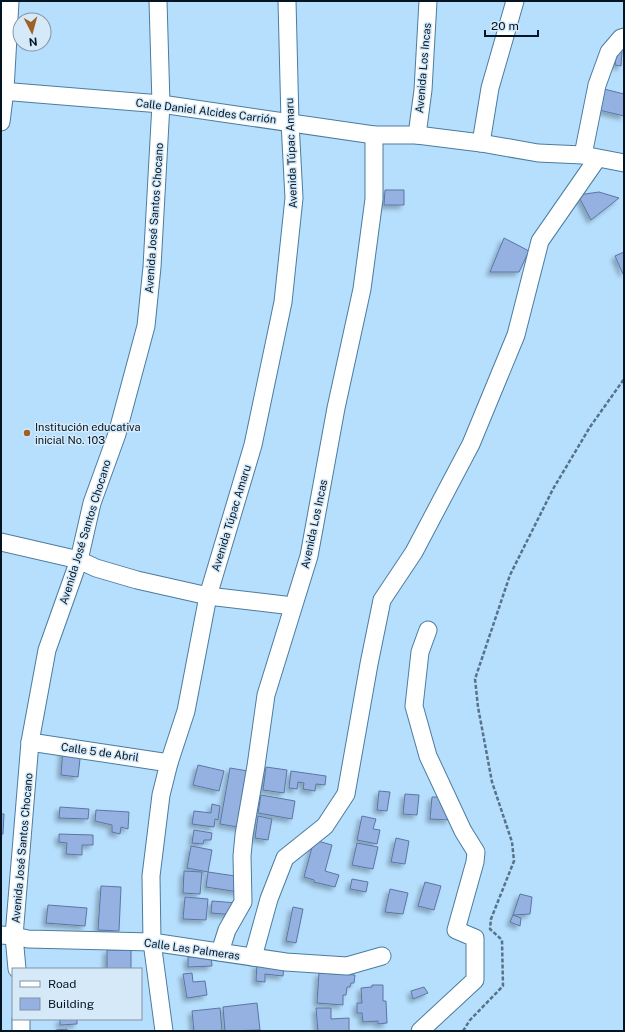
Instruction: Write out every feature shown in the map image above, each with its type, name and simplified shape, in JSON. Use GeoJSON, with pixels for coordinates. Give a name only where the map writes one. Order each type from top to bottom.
{"type":"FeatureCollection","features":[{"type":"Feature","properties":{"kind":"street"},"geometry":{"type":"LineString","coordinates":[[1,122],[10,1]]}},
{"type":"Feature","properties":{"kind":"street","name":"Avenida José Santos Chocano"},"geometry":{"type":"LineString","coordinates":[[17,968],[8,936],[30,742],[48,650],[79,560],[92,503],[117,434],[146,326],[152,267],[161,104],[158,1]]}},
{"type":"Feature","properties":{"kind":"street","name":"Avenida Túpac Amaru"},"geometry":{"type":"LineString","coordinates":[[164,1031],[152,942],[151,876],[161,795],[169,762],[186,711],[208,596],[254,445],[283,302],[294,198],[290,122],[287,1]]}},
{"type":"Feature","properties":{"kind":"street","name":"Avenida Los Incas"},"geometry":{"type":"LineString","coordinates":[[417,135],[423,90],[428,1]]}},
{"type":"Feature","properties":{"kind":"street"},"geometry":{"type":"LineString","coordinates":[[481,143],[490,88],[515,1]]}},
{"type":"Feature","properties":{"kind":"street"},"geometry":{"type":"LineString","coordinates":[[253,957],[269,899],[285,858],[325,826],[346,794],[382,600],[414,552],[471,444],[516,335],[540,241],[590,157],[597,85],[609,52],[621,38],[624,37]]}},
{"type":"Feature","properties":{"kind":"street","name":"Calle Daniel Alcides Carrión"},"geometry":{"type":"LineString","coordinates":[[3,90],[161,104],[374,135],[417,135],[481,143],[538,153],[590,157],[624,163]]}},
{"type":"Feature","properties":{"kind":"street","name":"Avenida Los Incas"},"geometry":{"type":"LineString","coordinates":[[220,952],[227,930],[243,902],[242,856],[244,835],[266,695],[309,556],[336,408],[362,290],[374,199],[374,135]]}},
{"type":"Feature","properties":{"kind":"street"},"geometry":{"type":"LineString","coordinates":[[1,542],[79,560],[96,568],[137,580],[208,596],[293,606]]}},
{"type":"Feature","properties":{"kind":"street"},"geometry":{"type":"LineString","coordinates":[[420,1031],[475,980],[475,938],[456,930],[475,862],[476,852],[463,831],[428,756],[414,706],[420,652],[428,630]]}},
{"type":"Feature","properties":{"kind":"street","name":"Calle 5 de Abril"},"geometry":{"type":"LineString","coordinates":[[30,742],[169,762]]}},
{"type":"Feature","properties":{"kind":"street","name":"Calle Las Palmeras"},"geometry":{"type":"LineString","coordinates":[[8,936],[28,939],[152,942],[286,962],[347,966],[382,956]]}},
{"type":"Feature","properties":{"kind":"street"},"geometry":{"type":"LineString","coordinates":[[20,1020],[21,1031]]}},
{"type":"Feature","properties":{"kind":"path"},"geometry":{"type":"LineString","coordinates":[[464,1031],[470,1020],[503,986],[502,940],[490,929],[491,919],[514,861],[512,842],[492,782],[478,707],[475,680],[510,575],[553,489],[590,427],[624,379]]}},
{"type":"Feature","properties":{"kind":"building"},"geometry":{"type":"Polygon","coordinates":[[[617,50],[622,51],[621,66],[615,65],[617,50]]]}},
{"type":"Feature","properties":{"kind":"building"},"geometry":{"type":"Polygon","coordinates":[[[604,89],[624,94],[624,116],[599,110],[604,89]]]}},
{"type":"Feature","properties":{"kind":"building"},"geometry":{"type":"Polygon","coordinates":[[[385,190],[404,190],[404,205],[384,205],[385,190]]]}},
{"type":"Feature","properties":{"kind":"building"},"geometry":{"type":"Polygon","coordinates":[[[599,192],[619,198],[591,220],[578,195],[599,192]]]}},
{"type":"Feature","properties":{"kind":"building"},"geometry":{"type":"Polygon","coordinates":[[[504,238],[529,251],[519,272],[490,272],[504,238]]]}},
{"type":"Feature","properties":{"kind":"building"},"geometry":{"type":"Polygon","coordinates":[[[624,252],[624,273],[623,274],[615,256],[624,252]]]}},
{"type":"Feature","properties":{"kind":"building"},"geometry":{"type":"Polygon","coordinates":[[[63,748],[81,750],[78,777],[61,775],[63,748]]]}},
{"type":"Feature","properties":{"kind":"building"},"geometry":{"type":"Polygon","coordinates":[[[198,765],[224,771],[219,791],[193,785],[198,765]]]}},
{"type":"Feature","properties":{"kind":"building"},"geometry":{"type":"Polygon","coordinates":[[[266,767],[287,770],[284,793],[263,790],[266,767]]]}},
{"type":"Feature","properties":{"kind":"building"},"geometry":{"type":"Polygon","coordinates":[[[230,768],[254,772],[244,828],[220,824],[230,768]]]}},
{"type":"Feature","properties":{"kind":"building"},"geometry":{"type":"Polygon","coordinates":[[[291,771],[326,776],[325,785],[316,784],[315,791],[303,789],[304,783],[298,782],[297,789],[289,788],[291,771]]]}},
{"type":"Feature","properties":{"kind":"building"},"geometry":{"type":"Polygon","coordinates":[[[379,791],[390,792],[387,811],[377,810],[379,791]]]}},
{"type":"Feature","properties":{"kind":"building"},"geometry":{"type":"Polygon","coordinates":[[[405,794],[419,795],[417,815],[403,814],[405,794]]]}},
{"type":"Feature","properties":{"kind":"building"},"geometry":{"type":"Polygon","coordinates":[[[261,795],[295,801],[292,819],[258,813],[261,795]]]}},
{"type":"Feature","properties":{"kind":"building"},"geometry":{"type":"Polygon","coordinates":[[[432,797],[442,797],[450,820],[430,819],[432,797]]]}},
{"type":"Feature","properties":{"kind":"building"},"geometry":{"type":"Polygon","coordinates":[[[212,804],[220,806],[218,820],[215,819],[214,827],[192,824],[194,811],[211,813],[212,804]]]}},
{"type":"Feature","properties":{"kind":"building"},"geometry":{"type":"Polygon","coordinates":[[[60,807],[89,809],[88,819],[59,818],[60,807]]]}},
{"type":"Feature","properties":{"kind":"building"},"geometry":{"type":"Polygon","coordinates":[[[96,810],[129,812],[128,829],[121,827],[120,834],[112,832],[112,825],[95,821],[96,810]]]}},
{"type":"Feature","properties":{"kind":"building"},"geometry":{"type":"Polygon","coordinates":[[[1,814],[4,814],[3,834],[1,834],[1,814]]]}},
{"type":"Feature","properties":{"kind":"building"},"geometry":{"type":"Polygon","coordinates":[[[258,816],[272,819],[268,840],[255,838],[258,816]]]}},
{"type":"Feature","properties":{"kind":"building"},"geometry":{"type":"Polygon","coordinates":[[[362,816],[376,819],[373,829],[380,830],[377,844],[357,840],[362,816]]]}},
{"type":"Feature","properties":{"kind":"building"},"geometry":{"type":"Polygon","coordinates":[[[194,830],[212,833],[211,840],[204,840],[203,844],[192,843],[194,830]]]}},
{"type":"Feature","properties":{"kind":"building"},"geometry":{"type":"Polygon","coordinates":[[[59,834],[93,835],[93,845],[82,845],[82,855],[66,854],[67,843],[59,842],[59,834]]]}},
{"type":"Feature","properties":{"kind":"building"},"geometry":{"type":"Polygon","coordinates":[[[396,838],[409,841],[405,864],[391,862],[396,838]]]}},
{"type":"Feature","properties":{"kind":"building"},"geometry":{"type":"Polygon","coordinates":[[[314,840],[332,845],[325,871],[339,875],[335,887],[314,882],[314,880],[304,877],[314,840]]]}},
{"type":"Feature","properties":{"kind":"building"},"geometry":{"type":"Polygon","coordinates":[[[357,843],[378,847],[373,869],[352,865],[357,843]]]}},
{"type":"Feature","properties":{"kind":"building"},"geometry":{"type":"Polygon","coordinates":[[[191,846],[212,850],[208,872],[187,868],[191,846]]]}},
{"type":"Feature","properties":{"kind":"building"},"geometry":{"type":"Polygon","coordinates":[[[184,871],[202,872],[200,894],[183,893],[184,871]]]}},
{"type":"Feature","properties":{"kind":"building"},"geometry":{"type":"Polygon","coordinates":[[[208,872],[242,877],[239,892],[206,887],[208,872]]]}},
{"type":"Feature","properties":{"kind":"building"},"geometry":{"type":"Polygon","coordinates":[[[352,879],[368,882],[366,892],[350,889],[352,879]]]}},
{"type":"Feature","properties":{"kind":"building"},"geometry":{"type":"Polygon","coordinates":[[[425,882],[441,886],[434,910],[418,906],[425,882]]]}},
{"type":"Feature","properties":{"kind":"building"},"geometry":{"type":"Polygon","coordinates":[[[101,886],[121,887],[119,931],[98,930],[101,886]]]}},
{"type":"Feature","properties":{"kind":"building"},"geometry":{"type":"Polygon","coordinates":[[[390,889],[408,893],[403,914],[385,912],[390,889]]]}},
{"type":"Feature","properties":{"kind":"building"},"geometry":{"type":"Polygon","coordinates":[[[520,894],[532,897],[530,914],[513,915],[520,894]]]}},
{"type":"Feature","properties":{"kind":"building"},"geometry":{"type":"Polygon","coordinates":[[[185,897],[208,899],[206,920],[183,919],[185,897]]]}},
{"type":"Feature","properties":{"kind":"building"},"geometry":{"type":"Polygon","coordinates":[[[212,901],[237,903],[236,915],[211,913],[212,901]]]}},
{"type":"Feature","properties":{"kind":"building"},"geometry":{"type":"Polygon","coordinates":[[[48,905],[87,908],[85,926],[46,923],[48,905]]]}},
{"type":"Feature","properties":{"kind":"building"},"geometry":{"type":"Polygon","coordinates":[[[293,907],[303,909],[296,943],[286,941],[293,907]]]}},
{"type":"Feature","properties":{"kind":"building"},"geometry":{"type":"Polygon","coordinates":[[[513,915],[521,918],[520,926],[510,922],[513,915]]]}},
{"type":"Feature","properties":{"kind":"building"},"geometry":{"type":"Polygon","coordinates":[[[107,950],[131,950],[131,968],[107,968],[107,950]]]}},
{"type":"Feature","properties":{"kind":"building"},"geometry":{"type":"Polygon","coordinates":[[[211,955],[212,966],[188,967],[188,957],[211,955]]]}},
{"type":"Feature","properties":{"kind":"building"},"geometry":{"type":"Polygon","coordinates":[[[257,964],[284,966],[283,976],[265,974],[265,982],[256,981],[257,964]]]}},
{"type":"Feature","properties":{"kind":"building"},"geometry":{"type":"Polygon","coordinates":[[[192,973],[193,982],[205,981],[207,995],[187,998],[183,974],[192,973]]]}},
{"type":"Feature","properties":{"kind":"building"},"geometry":{"type":"Polygon","coordinates":[[[319,973],[355,975],[354,983],[351,983],[350,987],[347,987],[346,995],[343,995],[343,1005],[317,1003],[319,973]]]}},
{"type":"Feature","properties":{"kind":"building"},"geometry":{"type":"Polygon","coordinates":[[[372,985],[383,985],[383,1001],[386,1001],[387,1023],[378,1024],[378,1021],[363,1022],[362,1013],[357,1013],[357,1003],[362,1003],[361,988],[372,987],[372,985]]]}},
{"type":"Feature","properties":{"kind":"building"},"geometry":{"type":"Polygon","coordinates":[[[424,987],[428,993],[413,999],[411,991],[424,987]]]}},
{"type":"Feature","properties":{"kind":"building"},"geometry":{"type":"Polygon","coordinates":[[[257,1003],[260,1030],[225,1031],[223,1007],[257,1003]]]}},
{"type":"Feature","properties":{"kind":"building"},"geometry":{"type":"Polygon","coordinates":[[[220,1008],[222,1031],[194,1031],[192,1011],[220,1008]]]}},
{"type":"Feature","properties":{"kind":"building"},"geometry":{"type":"Polygon","coordinates":[[[316,1008],[331,1008],[331,1019],[349,1018],[349,1031],[318,1031],[316,1008]]]}},
{"type":"Feature","properties":{"kind":"building"},"geometry":{"type":"Polygon","coordinates":[[[60,1020],[77,1020],[77,1024],[60,1025],[60,1020]]]}},
{"type":"Feature","properties":{"kind":"building"},"geometry":{"type":"Polygon","coordinates":[[[67,1029],[67,1031],[56,1031],[56,1030],[67,1029]]]}},
{"type":"Feature","properties":{"kind":"place","name":"Institución educativa inicial No. 103"},"geometry":{"type":"Point","coordinates":[27,433]}}]}
